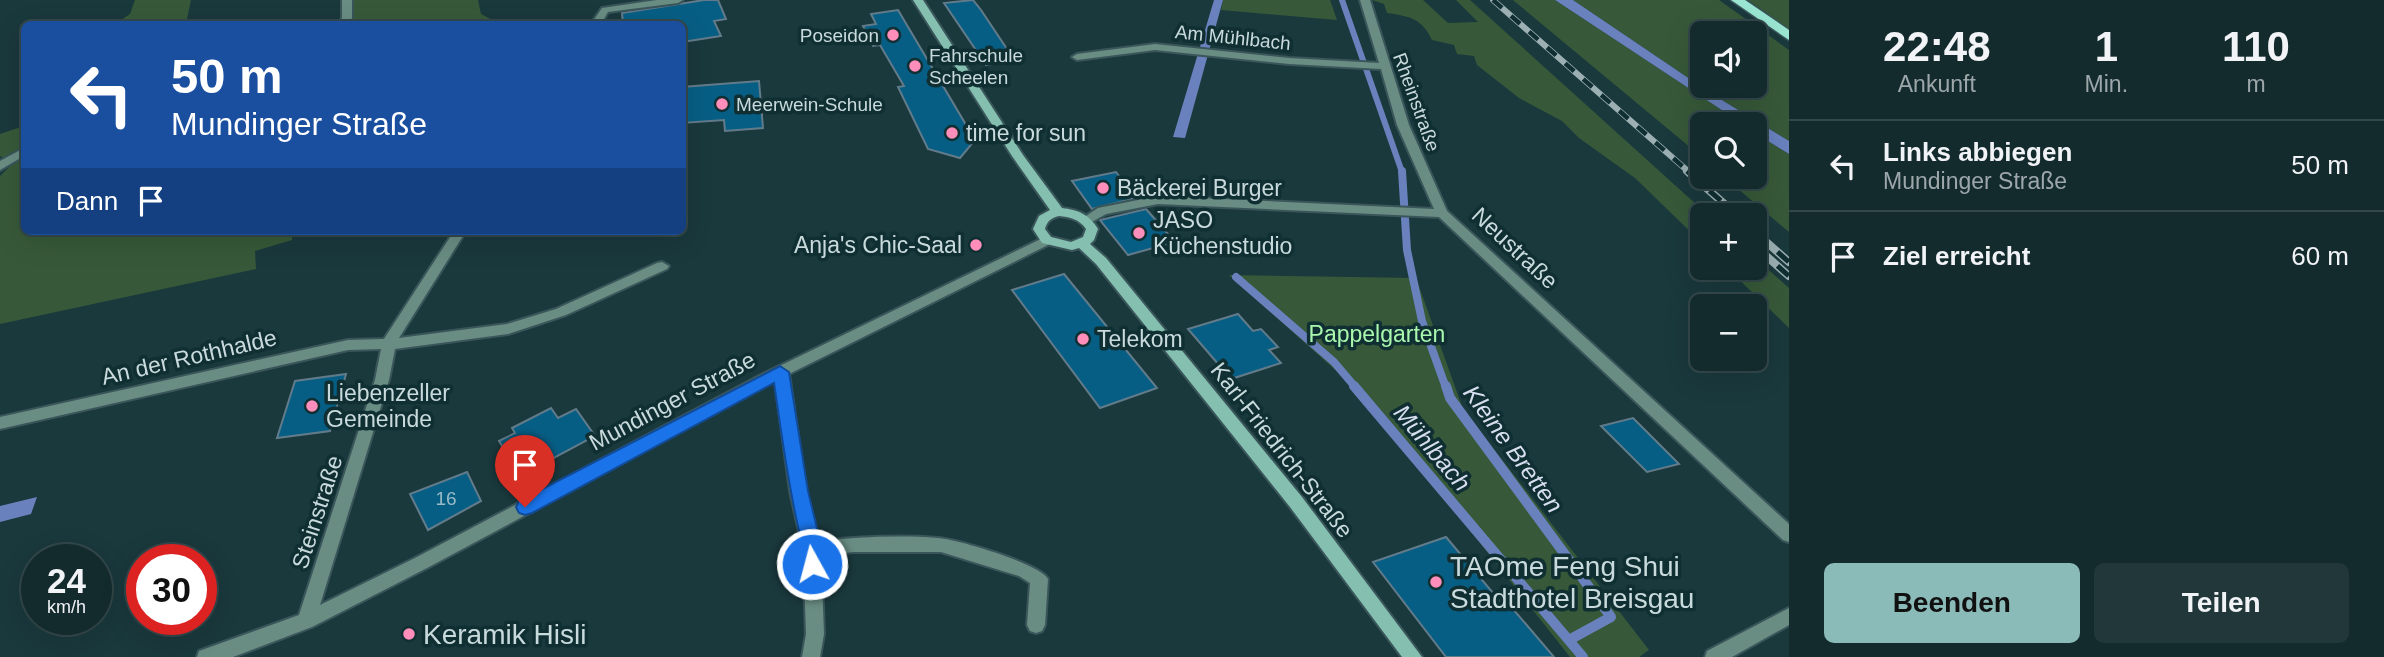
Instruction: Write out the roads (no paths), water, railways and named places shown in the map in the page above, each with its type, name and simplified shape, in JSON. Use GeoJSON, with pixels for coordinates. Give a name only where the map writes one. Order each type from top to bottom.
{"type":"FeatureCollection","features":[{"type":"Feature","properties":{"kind":"main road"},"geometry":{"type":"LineString","coordinates":[[1737,0],[1789,36]]}},
{"type":"Feature","properties":{"kind":"street"},"geometry":{"type":"LineString","coordinates":[[344,21],[347,0]]}},
{"type":"Feature","properties":{"kind":"street"},"geometry":{"type":"LineString","coordinates":[[597,21],[605,5],[678,0]]}},
{"type":"Feature","properties":{"kind":"street"},"geometry":{"type":"LineString","coordinates":[[918,0],[1018,156],[1058,212]]}},
{"type":"Feature","properties":{"kind":"street","name":"Rheinstraße"},"geometry":{"type":"LineString","coordinates":[[1365,0],[1403,125],[1437,213]]}},
{"type":"Feature","properties":{"kind":"street","name":"Am Mühlbach"},"geometry":{"type":"LineString","coordinates":[[1077,57],[1154,47],[1289,61],[1385,66]]}},
{"type":"Feature","properties":{"kind":"street"},"geometry":{"type":"LineString","coordinates":[[0,166],[21,152]]}},
{"type":"Feature","properties":{"kind":"street"},"geometry":{"type":"LineString","coordinates":[[1086,220],[1101,211],[1158,200],[1437,213]]}},
{"type":"Feature","properties":{"kind":"street"},"geometry":{"type":"LineString","coordinates":[[1058,212],[1076,214],[1086,220],[1092,229],[1092,235],[1082,244],[1064,246],[1047,240],[1039,229],[1044,218],[1058,212]]}},
{"type":"Feature","properties":{"kind":"street","name":"Neustraße"},"geometry":{"type":"LineString","coordinates":[[1437,213],[1789,535]]}},
{"type":"Feature","properties":{"kind":"street","name":"Steinstraße"},"geometry":{"type":"LineString","coordinates":[[306,621],[382,380],[389,343],[457,235]]}},
{"type":"Feature","properties":{"kind":"street","name":"Mundinger Straße"},"geometry":{"type":"LineString","coordinates":[[206,657],[306,621],[421,563],[780,372],[1047,240]]}},
{"type":"Feature","properties":{"kind":"street","name":"Karl-Friedrich-Straße"},"geometry":{"type":"LineString","coordinates":[[1082,244],[1101,261],[1296,502],[1413,657]]}},
{"type":"Feature","properties":{"kind":"street","name":"An der Rothhalde"},"geometry":{"type":"LineString","coordinates":[[0,423],[348,345],[508,329],[536,322],[662,266]]}},
{"type":"Feature","properties":{"kind":"street"},"geometry":{"type":"LineString","coordinates":[[780,372],[799,491],[813,549],[816,634],[811,657]]}},
{"type":"Feature","properties":{"kind":"street"},"geometry":{"type":"LineString","coordinates":[[813,549],[853,545],[941,545],[1024,570],[1039,579],[1036,625]]}},
{"type":"Feature","properties":{"kind":"street"},"geometry":{"type":"LineString","coordinates":[[1714,657],[1789,616]]}},
{"type":"Feature","properties":{"kind":"water"},"geometry":{"type":"Polygon","coordinates":[[[1214,0],[1223,0],[1185,138],[1173,137],[1214,0]]]}},
{"type":"Feature","properties":{"kind":"water"},"geometry":{"type":"Polygon","coordinates":[[[1555,0],[1573,0],[1690,79],[1690,89],[1555,0]]]}},
{"type":"Feature","properties":{"kind":"water"},"geometry":{"type":"Polygon","coordinates":[[[1704,98],[1719,98],[1741,112],[1725,112],[1704,98]]]}},
{"type":"Feature","properties":{"kind":"water"},"geometry":{"type":"Polygon","coordinates":[[[1767,128],[1789,141],[1789,154],[1767,140],[1767,128]]]}},
{"type":"Feature","properties":{"kind":"water"},"geometry":{"type":"Polygon","coordinates":[[[37,497],[31,514],[0,522],[0,506],[37,497]]]}},
{"type":"Feature","properties":{"kind":"waterway","name":"Kleine Bretten"},"geometry":{"type":"LineString","coordinates":[[1342,0],[1402,172]]}},
{"type":"Feature","properties":{"kind":"waterway","name":"Kleine Bretten"},"geometry":{"type":"LineString","coordinates":[[1402,171],[1407,250],[1422,321],[1446,388]]}},
{"type":"Feature","properties":{"kind":"waterway","name":"Mühlbach"},"geometry":{"type":"LineString","coordinates":[[1236,277],[1334,362],[1356,388]]}},
{"type":"Feature","properties":{"kind":"waterway","name":"Mühlbach"},"geometry":{"type":"LineString","coordinates":[[1354,386],[1583,657]]}},
{"type":"Feature","properties":{"kind":"waterway","name":"Kleine Bretten"},"geometry":{"type":"LineString","coordinates":[[1446,386],[1450,398],[1611,617],[1569,640]]}},
{"type":"Feature","properties":{"kind":"railway"},"geometry":{"type":"LineString","coordinates":[[1493,0],[1689,172]]}},
{"type":"Feature","properties":{"kind":"railway"},"geometry":{"type":"LineString","coordinates":[[1687,171],[1723,203]]}},
{"type":"Feature","properties":{"kind":"railway"},"geometry":{"type":"LineString","coordinates":[[1767,243],[1789,262]]}},
{"type":"Feature","properties":{"kind":"railway"},"geometry":{"type":"LineString","coordinates":[[1767,257],[1789,276]]}},
{"type":"Feature","properties":{"kind":"place","name":"Poseidon"},"geometry":{"type":"Point","coordinates":[893,35]}},
{"type":"Feature","properties":{"kind":"place","name":"Fahrschule Scheelen"},"geometry":{"type":"Point","coordinates":[915,66]}},
{"type":"Feature","properties":{"kind":"place","name":"Meerwein-Schule"},"geometry":{"type":"Point","coordinates":[722,104]}},
{"type":"Feature","properties":{"kind":"place","name":"time for sun"},"geometry":{"type":"Point","coordinates":[952,133]}},
{"type":"Feature","properties":{"kind":"place","name":"Bäckerei Burger"},"geometry":{"type":"Point","coordinates":[1103,188]}},
{"type":"Feature","properties":{"kind":"place","name":"JASO Küchenstudio"},"geometry":{"type":"Point","coordinates":[1139,233]}},
{"type":"Feature","properties":{"kind":"place","name":"Anja's Chic-Saal"},"geometry":{"type":"Point","coordinates":[976,245]}},
{"type":"Feature","properties":{"kind":"place","name":"Telekom"},"geometry":{"type":"Point","coordinates":[1083,339]}},
{"type":"Feature","properties":{"kind":"place","name":"Liebenzeller Gemeinde"},"geometry":{"type":"Point","coordinates":[312,406]}},
{"type":"Feature","properties":{"kind":"place","name":"TAOme Feng Shui Stadthotel Breisgau"},"geometry":{"type":"Point","coordinates":[1436,582]}},
{"type":"Feature","properties":{"kind":"place","name":"Keramik Hisli"},"geometry":{"type":"Point","coordinates":[409,634]}},
{"type":"Feature","properties":{"kind":"park label","name":"Pappelgarten"},"geometry":{"type":"Point","coordinates":[1377,334]}}]}
